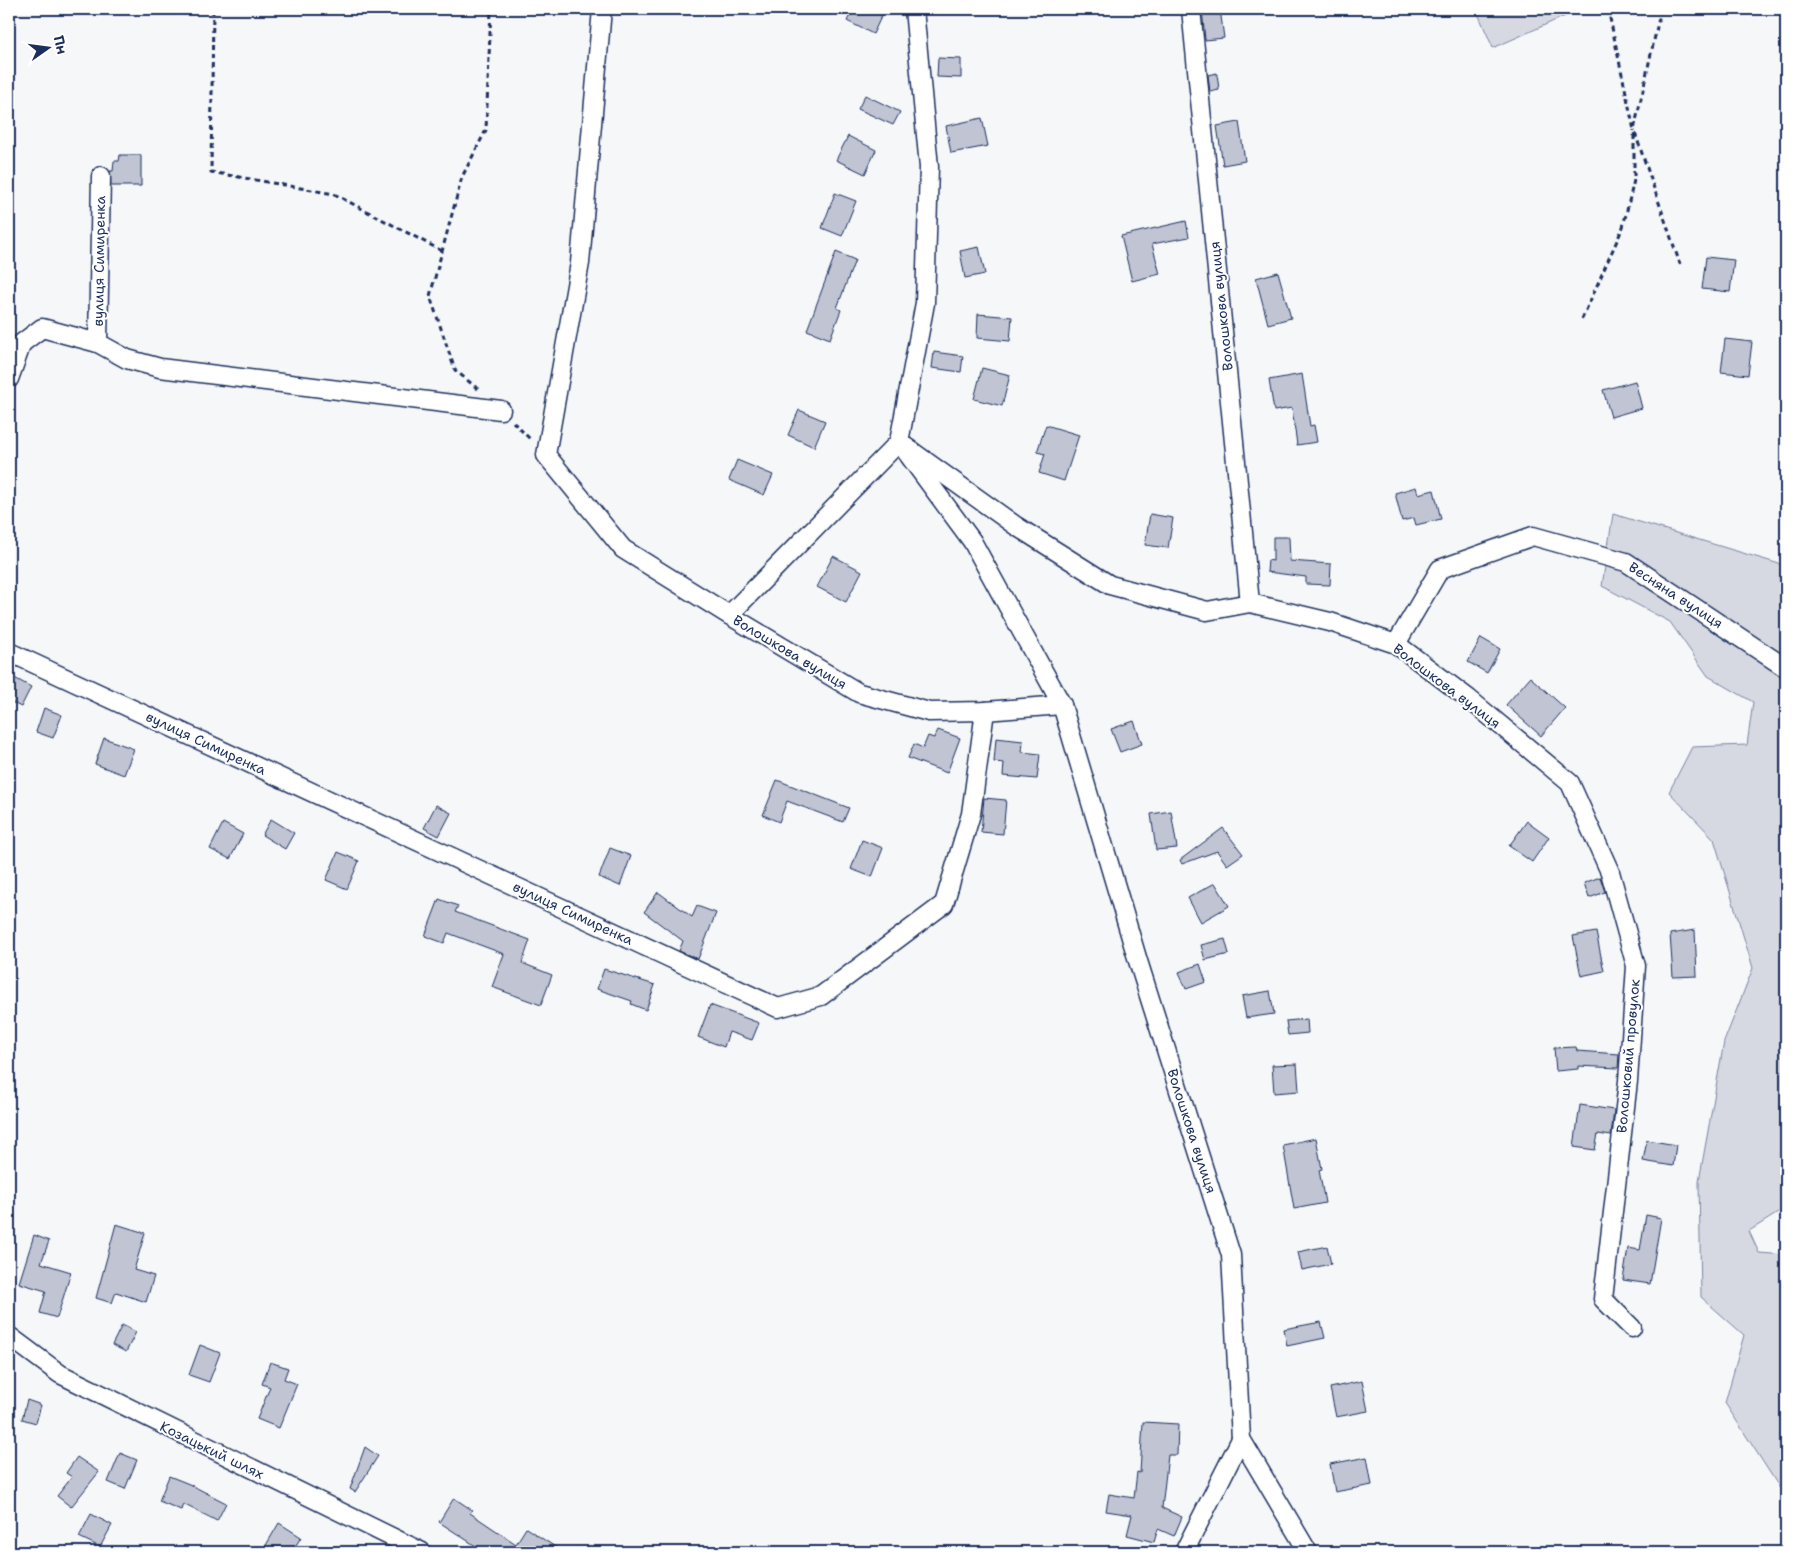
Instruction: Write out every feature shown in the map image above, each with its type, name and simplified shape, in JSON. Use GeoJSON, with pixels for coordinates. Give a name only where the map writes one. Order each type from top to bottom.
{"type":"FeatureCollection","features":[{"type":"Feature","properties":{"kind":"street"},"geometry":{"type":"LineString","coordinates":[[602,9],[580,263],[546,455],[623,549],[729,615]]}},
{"type":"Feature","properties":{"kind":"street"},"geometry":{"type":"LineString","coordinates":[[899,442],[925,303],[929,167],[914,9]]}},
{"type":"Feature","properties":{"kind":"street","name":"Волошкова вулиця"},"geometry":{"type":"LineString","coordinates":[[1192,9],[1250,603]]}},
{"type":"Feature","properties":{"kind":"street","name":"вулиця Симиренка"},"geometry":{"type":"LineString","coordinates":[[9,380],[22,343],[42,328],[98,343],[101,176]]}},
{"type":"Feature","properties":{"kind":"street"},"geometry":{"type":"LineString","coordinates":[[98,343],[127,359],[160,368],[501,410]]}},
{"type":"Feature","properties":{"kind":"street","name":"Волошкова вулиця"},"geometry":{"type":"LineString","coordinates":[[899,442],[1016,526],[1110,585],[1207,611],[1250,603],[1330,622],[1396,644],[1469,700],[1570,784]]}},
{"type":"Feature","properties":{"kind":"street","name":"Волошкова вулиця"},"geometry":{"type":"LineString","coordinates":[[899,442],[729,615],[859,693],[929,712],[985,711],[1062,705]]}},
{"type":"Feature","properties":{"kind":"street","name":"Волошкова вулиця"},"geometry":{"type":"LineString","coordinates":[[899,442],[972,541],[1062,705],[1138,961],[1232,1255],[1241,1439],[1308,1552]]}},
{"type":"Feature","properties":{"kind":"street","name":"Весняна вулиця"},"geometry":{"type":"LineString","coordinates":[[1396,644],[1440,569],[1533,536],[1626,562],[1786,668]]}},
{"type":"Feature","properties":{"kind":"street","name":"вулиця Симиренка"},"geometry":{"type":"LineString","coordinates":[[9,652],[778,1008],[821,996],[944,904],[971,814],[985,711]]}},
{"type":"Feature","properties":{"kind":"street","name":"Волошковий провулок"},"geometry":{"type":"LineString","coordinates":[[1570,784],[1610,872],[1636,966],[1628,1081],[1603,1299],[1632,1328]]}},
{"type":"Feature","properties":{"kind":"street","name":"Козацький шлях"},"geometry":{"type":"LineString","coordinates":[[9,1336],[60,1374],[422,1552]]}},
{"type":"Feature","properties":{"kind":"street"},"geometry":{"type":"LineString","coordinates":[[1184,1552],[1241,1439]]}},
{"type":"Feature","properties":{"kind":"path"},"geometry":{"type":"LineString","coordinates":[[213,9],[211,172],[334,194],[442,251]]}},
{"type":"Feature","properties":{"kind":"path"},"geometry":{"type":"LineString","coordinates":[[491,9],[486,130],[462,177],[430,296],[455,370],[501,410],[546,455]]}},
{"type":"Feature","properties":{"kind":"path"},"geometry":{"type":"LineString","coordinates":[[1608,9],[1634,130],[1680,264]]}},
{"type":"Feature","properties":{"kind":"path"},"geometry":{"type":"LineString","coordinates":[[1582,319],[1623,227],[1634,180],[1634,130],[1661,9]]}},
{"type":"Feature","properties":{"kind":"shaded area"},"geometry":{"type":"Polygon","coordinates":[[[1476,9],[1581,9],[1493,48],[1476,9]]]}},
{"type":"Feature","properties":{"kind":"shaded area"},"geometry":{"type":"Polygon","coordinates":[[[1613,514],[1786,566],[1786,1208],[1749,1231],[1759,1253],[1786,1255],[1786,1481],[1783,1493],[1725,1403],[1744,1335],[1701,1297],[1699,1181],[1724,1042],[1753,968],[1714,839],[1669,792],[1692,747],[1747,745],[1753,702],[1708,676],[1670,622],[1602,586],[1613,514]]]}},
{"type":"Feature","properties":{"kind":"building"},"geometry":{"type":"Polygon","coordinates":[[[853,9],[869,9],[882,15],[873,34],[847,21],[853,9]]]}},
{"type":"Feature","properties":{"kind":"building"},"geometry":{"type":"Polygon","coordinates":[[[1202,9],[1220,9],[1224,38],[1205,40],[1202,9]]]}},
{"type":"Feature","properties":{"kind":"building"},"geometry":{"type":"Polygon","coordinates":[[[938,58],[961,59],[961,78],[937,77],[938,58]]]}},
{"type":"Feature","properties":{"kind":"building"},"geometry":{"type":"Polygon","coordinates":[[[1217,73],[1219,90],[1210,92],[1208,75],[1217,73]]]}},
{"type":"Feature","properties":{"kind":"building"},"geometry":{"type":"Polygon","coordinates":[[[865,95],[900,112],[893,125],[858,109],[865,95]]]}},
{"type":"Feature","properties":{"kind":"building"},"geometry":{"type":"Polygon","coordinates":[[[982,118],[988,146],[951,153],[946,126],[982,118]]]}},
{"type":"Feature","properties":{"kind":"building"},"geometry":{"type":"Polygon","coordinates":[[[1239,122],[1245,161],[1223,165],[1217,126],[1239,122]]]}},
{"type":"Feature","properties":{"kind":"building"},"geometry":{"type":"Polygon","coordinates":[[[848,136],[876,150],[865,174],[836,160],[848,136]]]}},
{"type":"Feature","properties":{"kind":"building"},"geometry":{"type":"Polygon","coordinates":[[[120,155],[141,155],[141,186],[111,186],[110,171],[113,171],[114,161],[119,161],[120,155]]]}},
{"type":"Feature","properties":{"kind":"building"},"geometry":{"type":"Polygon","coordinates":[[[835,193],[856,201],[842,236],[822,228],[835,193]]]}},
{"type":"Feature","properties":{"kind":"building"},"geometry":{"type":"Polygon","coordinates":[[[1186,221],[1189,237],[1152,244],[1160,274],[1132,281],[1121,236],[1186,221]]]}},
{"type":"Feature","properties":{"kind":"building"},"geometry":{"type":"Polygon","coordinates":[[[979,247],[985,274],[965,278],[960,251],[979,247]]]}},
{"type":"Feature","properties":{"kind":"building"},"geometry":{"type":"Polygon","coordinates":[[[836,252],[855,260],[837,308],[841,310],[830,339],[807,330],[836,252]]]}},
{"type":"Feature","properties":{"kind":"building"},"geometry":{"type":"Polygon","coordinates":[[[1706,257],[1734,260],[1730,292],[1702,289],[1706,257]]]}},
{"type":"Feature","properties":{"kind":"building"},"geometry":{"type":"Polygon","coordinates":[[[1278,272],[1291,318],[1268,324],[1256,278],[1278,272]]]}},
{"type":"Feature","properties":{"kind":"building"},"geometry":{"type":"Polygon","coordinates":[[[978,314],[1012,317],[1010,341],[977,338],[978,314]]]}},
{"type":"Feature","properties":{"kind":"building"},"geometry":{"type":"Polygon","coordinates":[[[1725,339],[1752,342],[1748,375],[1721,372],[1725,339]]]}},
{"type":"Feature","properties":{"kind":"building"},"geometry":{"type":"Polygon","coordinates":[[[934,352],[963,356],[961,372],[932,368],[934,352]]]}},
{"type":"Feature","properties":{"kind":"building"},"geometry":{"type":"Polygon","coordinates":[[[982,368],[1010,375],[1002,406],[974,399],[982,368]]]}},
{"type":"Feature","properties":{"kind":"building"},"geometry":{"type":"Polygon","coordinates":[[[1302,374],[1310,426],[1314,425],[1317,442],[1297,445],[1292,408],[1274,411],[1269,380],[1302,374]]]}},
{"type":"Feature","properties":{"kind":"building"},"geometry":{"type":"Polygon","coordinates":[[[1635,381],[1642,408],[1611,417],[1603,390],[1635,381]]]}},
{"type":"Feature","properties":{"kind":"building"},"geometry":{"type":"Polygon","coordinates":[[[799,410],[825,421],[814,447],[788,435],[799,410]]]}},
{"type":"Feature","properties":{"kind":"building"},"geometry":{"type":"Polygon","coordinates":[[[1046,425],[1079,435],[1064,481],[1039,473],[1045,454],[1037,452],[1046,425]]]}},
{"type":"Feature","properties":{"kind":"building"},"geometry":{"type":"Polygon","coordinates":[[[737,460],[773,475],[764,495],[729,480],[737,460]]]}},
{"type":"Feature","properties":{"kind":"building"},"geometry":{"type":"Polygon","coordinates":[[[1416,487],[1418,494],[1434,490],[1441,519],[1416,525],[1414,518],[1402,521],[1395,493],[1416,487]]]}},
{"type":"Feature","properties":{"kind":"building"},"geometry":{"type":"Polygon","coordinates":[[[1150,514],[1173,518],[1168,548],[1145,545],[1150,514]]]}},
{"type":"Feature","properties":{"kind":"building"},"geometry":{"type":"Polygon","coordinates":[[[1273,537],[1289,537],[1290,561],[1331,564],[1330,585],[1306,584],[1306,577],[1267,572],[1268,560],[1273,561],[1273,537]]]}},
{"type":"Feature","properties":{"kind":"building"},"geometry":{"type":"Polygon","coordinates":[[[833,556],[862,571],[846,602],[817,587],[833,556]]]}},
{"type":"Feature","properties":{"kind":"building"},"geometry":{"type":"Polygon","coordinates":[[[1481,638],[1500,649],[1487,673],[1468,662],[1481,638]]]}},
{"type":"Feature","properties":{"kind":"building"},"geometry":{"type":"Polygon","coordinates":[[[9,675],[31,687],[21,707],[9,701],[9,675]]]}},
{"type":"Feature","properties":{"kind":"building"},"geometry":{"type":"Polygon","coordinates":[[[1530,677],[1565,708],[1541,736],[1506,705],[1530,677]]]}},
{"type":"Feature","properties":{"kind":"building"},"geometry":{"type":"Polygon","coordinates":[[[44,708],[62,715],[53,738],[36,732],[44,708]]]}},
{"type":"Feature","properties":{"kind":"building"},"geometry":{"type":"Polygon","coordinates":[[[1134,721],[1142,744],[1120,752],[1111,729],[1134,721]]]}},
{"type":"Feature","properties":{"kind":"building"},"geometry":{"type":"Polygon","coordinates":[[[938,730],[960,738],[947,773],[908,758],[914,744],[923,748],[928,736],[934,738],[938,730]]]}},
{"type":"Feature","properties":{"kind":"building"},"geometry":{"type":"Polygon","coordinates":[[[104,738],[134,749],[124,775],[95,764],[104,738]]]}},
{"type":"Feature","properties":{"kind":"building"},"geometry":{"type":"Polygon","coordinates":[[[996,738],[1023,741],[1022,752],[1040,754],[1037,779],[1003,776],[1004,763],[994,762],[996,738]]]}},
{"type":"Feature","properties":{"kind":"building"},"geometry":{"type":"Polygon","coordinates":[[[777,780],[849,808],[843,822],[787,801],[779,822],[763,815],[777,780]]]}},
{"type":"Feature","properties":{"kind":"building"},"geometry":{"type":"Polygon","coordinates":[[[984,798],[1006,800],[1003,834],[981,832],[984,798]]]}},
{"type":"Feature","properties":{"kind":"building"},"geometry":{"type":"Polygon","coordinates":[[[436,805],[451,813],[439,836],[424,828],[436,805]]]}},
{"type":"Feature","properties":{"kind":"building"},"geometry":{"type":"Polygon","coordinates":[[[1171,811],[1177,848],[1156,850],[1151,814],[1171,811]]]}},
{"type":"Feature","properties":{"kind":"building"},"geometry":{"type":"Polygon","coordinates":[[[271,819],[294,833],[285,849],[262,835],[271,819]]]}},
{"type":"Feature","properties":{"kind":"building"},"geometry":{"type":"Polygon","coordinates":[[[1527,821],[1549,837],[1532,862],[1509,846],[1527,821]]]}},
{"type":"Feature","properties":{"kind":"building"},"geometry":{"type":"Polygon","coordinates":[[[223,823],[243,834],[230,859],[210,849],[223,823]]]}},
{"type":"Feature","properties":{"kind":"building"},"geometry":{"type":"Polygon","coordinates":[[[1223,828],[1243,854],[1227,865],[1217,851],[1182,864],[1180,860],[1223,828]]]}},
{"type":"Feature","properties":{"kind":"building"},"geometry":{"type":"Polygon","coordinates":[[[862,840],[883,848],[872,877],[851,869],[862,840]]]}},
{"type":"Feature","properties":{"kind":"building"},"geometry":{"type":"Polygon","coordinates":[[[610,848],[631,856],[620,886],[599,877],[610,848]]]}},
{"type":"Feature","properties":{"kind":"building"},"geometry":{"type":"Polygon","coordinates":[[[338,852],[359,861],[347,889],[326,880],[338,852]]]}},
{"type":"Feature","properties":{"kind":"building"},"geometry":{"type":"Polygon","coordinates":[[[1600,877],[1605,892],[1589,898],[1584,883],[1600,877]]]}},
{"type":"Feature","properties":{"kind":"building"},"geometry":{"type":"Polygon","coordinates":[[[1215,883],[1229,906],[1201,922],[1188,898],[1215,883]]]}},
{"type":"Feature","properties":{"kind":"building"},"geometry":{"type":"Polygon","coordinates":[[[658,892],[692,917],[697,906],[716,913],[698,959],[679,951],[683,941],[644,912],[658,892]]]}},
{"type":"Feature","properties":{"kind":"building"},"geometry":{"type":"Polygon","coordinates":[[[439,899],[458,906],[455,912],[530,940],[522,963],[552,975],[541,1005],[492,987],[504,954],[448,933],[444,943],[425,936],[439,899]]]}},
{"type":"Feature","properties":{"kind":"building"},"geometry":{"type":"Polygon","coordinates":[[[1695,930],[1697,976],[1673,977],[1670,934],[1695,930]]]}},
{"type":"Feature","properties":{"kind":"building"},"geometry":{"type":"Polygon","coordinates":[[[1596,932],[1604,971],[1581,976],[1573,936],[1596,932]]]}},
{"type":"Feature","properties":{"kind":"building"},"geometry":{"type":"Polygon","coordinates":[[[1225,939],[1229,954],[1205,960],[1201,945],[1225,939]]]}},
{"type":"Feature","properties":{"kind":"building"},"geometry":{"type":"Polygon","coordinates":[[[1200,964],[1206,982],[1186,989],[1179,972],[1200,964]]]}},
{"type":"Feature","properties":{"kind":"building"},"geometry":{"type":"Polygon","coordinates":[[[604,969],[655,985],[646,1010],[631,1004],[632,1001],[597,989],[604,969]]]}},
{"type":"Feature","properties":{"kind":"building"},"geometry":{"type":"Polygon","coordinates":[[[1270,991],[1274,1014],[1246,1018],[1242,996],[1270,991]]]}},
{"type":"Feature","properties":{"kind":"building"},"geometry":{"type":"Polygon","coordinates":[[[710,1005],[759,1023],[752,1040],[729,1032],[724,1047],[698,1037],[710,1005]]]}},
{"type":"Feature","properties":{"kind":"building"},"geometry":{"type":"Polygon","coordinates":[[[1307,1019],[1308,1033],[1288,1035],[1286,1021],[1307,1019]]]}},
{"type":"Feature","properties":{"kind":"building"},"geometry":{"type":"Polygon","coordinates":[[[1576,1047],[1577,1051],[1619,1054],[1618,1068],[1578,1066],[1578,1069],[1556,1071],[1554,1048],[1576,1047]]]}},
{"type":"Feature","properties":{"kind":"building"},"geometry":{"type":"Polygon","coordinates":[[[1297,1064],[1299,1091],[1274,1093],[1272,1065],[1297,1064]]]}},
{"type":"Feature","properties":{"kind":"building"},"geometry":{"type":"Polygon","coordinates":[[[1580,1105],[1614,1110],[1611,1136],[1598,1134],[1595,1150],[1574,1147],[1580,1105]]]}},
{"type":"Feature","properties":{"kind":"building"},"geometry":{"type":"Polygon","coordinates":[[[1316,1138],[1322,1169],[1319,1170],[1325,1203],[1294,1209],[1283,1145],[1316,1138]]]}},
{"type":"Feature","properties":{"kind":"building"},"geometry":{"type":"Polygon","coordinates":[[[1647,1140],[1676,1145],[1673,1166],[1643,1161],[1647,1140]]]}},
{"type":"Feature","properties":{"kind":"building"},"geometry":{"type":"Polygon","coordinates":[[[1646,1215],[1661,1218],[1650,1284],[1623,1280],[1628,1248],[1640,1250],[1646,1215]]]}},
{"type":"Feature","properties":{"kind":"building"},"geometry":{"type":"Polygon","coordinates":[[[116,1224],[145,1233],[134,1270],[154,1276],[146,1302],[116,1292],[112,1303],[96,1298],[116,1224]]]}},
{"type":"Feature","properties":{"kind":"building"},"geometry":{"type":"Polygon","coordinates":[[[34,1235],[49,1241],[41,1263],[71,1272],[57,1318],[40,1313],[46,1291],[19,1283],[34,1235]]]}},
{"type":"Feature","properties":{"kind":"building"},"geometry":{"type":"Polygon","coordinates":[[[1327,1246],[1331,1264],[1302,1270],[1298,1252],[1327,1246]]]}},
{"type":"Feature","properties":{"kind":"building"},"geometry":{"type":"Polygon","coordinates":[[[1321,1322],[1325,1338],[1287,1346],[1284,1329],[1321,1322]]]}},
{"type":"Feature","properties":{"kind":"building"},"geometry":{"type":"Polygon","coordinates":[[[122,1325],[136,1332],[126,1352],[112,1345],[122,1325]]]}},
{"type":"Feature","properties":{"kind":"building"},"geometry":{"type":"Polygon","coordinates":[[[200,1345],[220,1353],[209,1382],[189,1375],[200,1345]]]}},
{"type":"Feature","properties":{"kind":"building"},"geometry":{"type":"Polygon","coordinates":[[[270,1362],[288,1368],[284,1379],[297,1384],[279,1428],[257,1419],[270,1387],[262,1384],[270,1362]]]}},
{"type":"Feature","properties":{"kind":"building"},"geometry":{"type":"Polygon","coordinates":[[[1362,1381],[1368,1411],[1336,1417],[1330,1388],[1362,1381]]]}},
{"type":"Feature","properties":{"kind":"building"},"geometry":{"type":"Polygon","coordinates":[[[27,1400],[41,1405],[36,1423],[22,1419],[27,1400]]]}},
{"type":"Feature","properties":{"kind":"building"},"geometry":{"type":"Polygon","coordinates":[[[1143,1422],[1178,1424],[1177,1455],[1168,1455],[1162,1508],[1182,1517],[1174,1536],[1158,1529],[1154,1542],[1127,1535],[1132,1515],[1106,1511],[1109,1494],[1134,1498],[1137,1472],[1140,1473],[1143,1422]]]}},
{"type":"Feature","properties":{"kind":"building"},"geometry":{"type":"Polygon","coordinates":[[[365,1447],[378,1456],[355,1492],[350,1489],[365,1447]]]}},
{"type":"Feature","properties":{"kind":"building"},"geometry":{"type":"Polygon","coordinates":[[[120,1453],[137,1460],[125,1489],[108,1482],[120,1453]]]}},
{"type":"Feature","properties":{"kind":"building"},"geometry":{"type":"Polygon","coordinates":[[[77,1457],[99,1472],[71,1507],[57,1496],[72,1477],[66,1473],[77,1457]]]}},
{"type":"Feature","properties":{"kind":"building"},"geometry":{"type":"Polygon","coordinates":[[[1367,1457],[1372,1485],[1335,1492],[1330,1464],[1367,1457]]]}},
{"type":"Feature","properties":{"kind":"building"},"geometry":{"type":"Polygon","coordinates":[[[169,1476],[226,1503],[217,1521],[183,1504],[181,1510],[159,1501],[169,1476]]]}},
{"type":"Feature","properties":{"kind":"building"},"geometry":{"type":"Polygon","coordinates":[[[454,1498],[472,1510],[470,1513],[516,1544],[526,1528],[563,1552],[485,1552],[439,1522],[454,1498]]]}},
{"type":"Feature","properties":{"kind":"building"},"geometry":{"type":"Polygon","coordinates":[[[91,1514],[112,1525],[100,1547],[79,1537],[91,1514]]]}},
{"type":"Feature","properties":{"kind":"building"},"geometry":{"type":"Polygon","coordinates":[[[279,1523],[301,1537],[292,1552],[262,1552],[279,1523]]]}}]}
